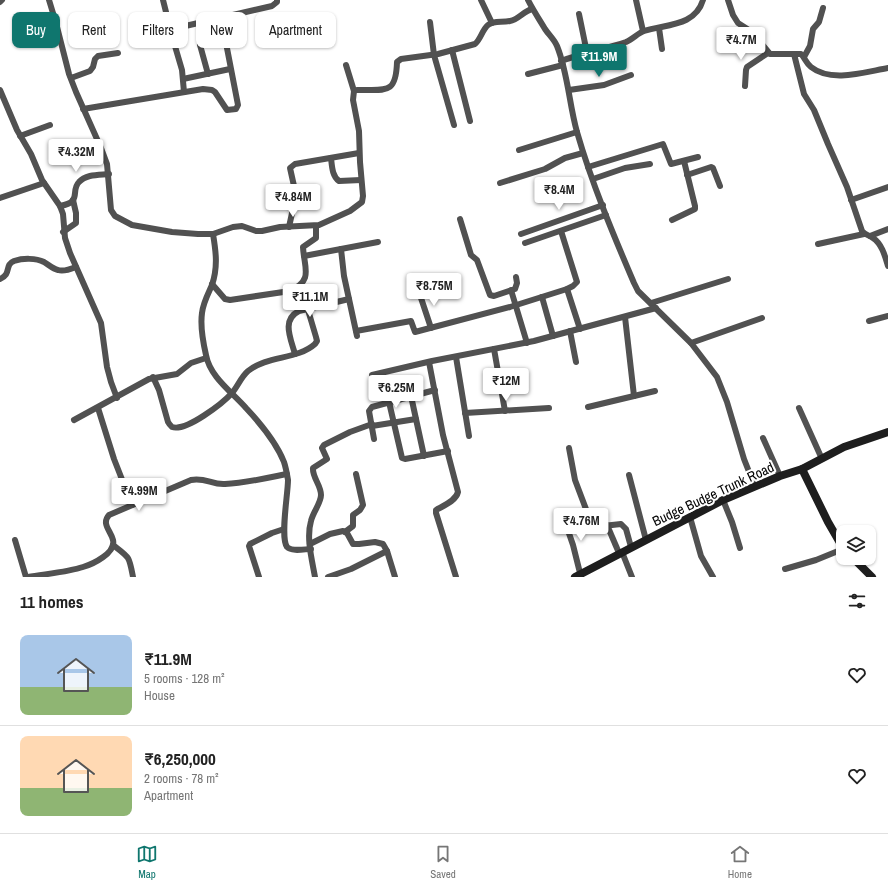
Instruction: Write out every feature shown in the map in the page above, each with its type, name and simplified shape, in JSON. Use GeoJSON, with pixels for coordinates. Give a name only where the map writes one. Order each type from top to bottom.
{"type":"FeatureCollection","features":[{"type":"Feature","properties":{"kind":"main road","name":"Budge Budge Trunk Road"},"geometry":{"type":"LineString","coordinates":[[579,576],[631,547],[723,500],[780,476],[802,469],[844,447],[888,432]]}},
{"type":"Feature","properties":{"kind":"main road"},"geometry":{"type":"LineString","coordinates":[[802,469],[836,536]]}},
{"type":"Feature","properties":{"kind":"main road"},"geometry":{"type":"LineString","coordinates":[[860,565],[872,577]]}},
{"type":"Feature","properties":{"kind":"street"},"geometry":{"type":"LineString","coordinates":[[49,0],[71,78],[107,164],[109,174],[110,206],[112,213],[119,219],[132,225],[172,232],[198,234],[213,234],[233,227],[242,226],[256,231],[262,231],[288,227],[316,226],[350,211],[362,202],[363,196],[359,152],[359,131],[354,92],[346,65]]}},
{"type":"Feature","properties":{"kind":"street"},"geometry":{"type":"LineString","coordinates":[[163,0],[166,12]]}},
{"type":"Feature","properties":{"kind":"street"},"geometry":{"type":"LineString","coordinates":[[188,26],[272,6],[277,2],[277,0]]}},
{"type":"Feature","properties":{"kind":"street"},"geometry":{"type":"LineString","coordinates":[[481,0],[492,22]]}},
{"type":"Feature","properties":{"kind":"street"},"geometry":{"type":"LineString","coordinates":[[528,0],[532,9],[553,38],[562,63],[569,90],[572,114],[583,153],[634,284],[638,291],[691,343],[717,377],[727,402],[744,459],[755,487]]}},
{"type":"Feature","properties":{"kind":"street"},"geometry":{"type":"LineString","coordinates":[[636,0],[643,31]]}},
{"type":"Feature","properties":{"kind":"street"},"geometry":{"type":"LineString","coordinates":[[528,74],[587,53],[627,41],[643,31],[677,24],[687,19],[698,10],[703,0]]}},
{"type":"Feature","properties":{"kind":"street"},"geometry":{"type":"LineString","coordinates":[[728,0],[733,15],[738,23],[752,32],[768,53]]}},
{"type":"Feature","properties":{"kind":"street"},"geometry":{"type":"LineString","coordinates":[[804,57],[810,46],[813,28],[819,22],[823,8]]}},
{"type":"Feature","properties":{"kind":"street"},"geometry":{"type":"LineString","coordinates":[[354,92],[357,90],[387,88],[394,84],[398,60],[434,55],[477,42],[484,29],[492,22],[510,21],[532,9]]}},
{"type":"Feature","properties":{"kind":"street"},"geometry":{"type":"LineString","coordinates":[[580,14],[587,53]]}},
{"type":"Feature","properties":{"kind":"street"},"geometry":{"type":"LineString","coordinates":[[430,22],[434,55],[454,125]]}},
{"type":"Feature","properties":{"kind":"street"},"geometry":{"type":"LineString","coordinates":[[658,28],[662,48]]}},
{"type":"Feature","properties":{"kind":"street"},"geometry":{"type":"LineString","coordinates":[[176,48],[182,70],[184,92]]}},
{"type":"Feature","properties":{"kind":"street"},"geometry":{"type":"LineString","coordinates":[[201,48],[208,74]]}},
{"type":"Feature","properties":{"kind":"street"},"geometry":{"type":"LineString","coordinates":[[83,109],[203,89],[212,90],[227,110],[236,109],[238,105],[227,48]]}},
{"type":"Feature","properties":{"kind":"street"},"geometry":{"type":"LineString","coordinates":[[452,50],[470,121]]}},
{"type":"Feature","properties":{"kind":"street"},"geometry":{"type":"LineString","coordinates":[[71,78],[90,70],[98,56],[118,53]]}},
{"type":"Feature","properties":{"kind":"street"},"geometry":{"type":"LineString","coordinates":[[745,86],[747,67],[768,53],[801,54],[809,66],[836,76],[851,75],[888,68]]}},
{"type":"Feature","properties":{"kind":"street"},"geometry":{"type":"LineString","coordinates":[[794,54],[804,94],[814,110],[864,234]]}},
{"type":"Feature","properties":{"kind":"street"},"geometry":{"type":"LineString","coordinates":[[183,79],[230,69]]}},
{"type":"Feature","properties":{"kind":"street"},"geometry":{"type":"LineString","coordinates":[[569,90],[596,88],[631,75]]}},
{"type":"Feature","properties":{"kind":"street"},"geometry":{"type":"LineString","coordinates":[[0,90],[20,136],[31,154],[44,183],[60,206],[63,232],[70,253],[101,323],[107,367],[117,398]]}},
{"type":"Feature","properties":{"kind":"street"},"geometry":{"type":"LineString","coordinates":[[20,136],[50,125]]}},
{"type":"Feature","properties":{"kind":"street"},"geometry":{"type":"LineString","coordinates":[[519,150],[577,132]]}},
{"type":"Feature","properties":{"kind":"street"},"geometry":{"type":"LineString","coordinates":[[588,167],[664,144],[671,164],[698,157]]}},
{"type":"Feature","properties":{"kind":"street"},"geometry":{"type":"LineString","coordinates":[[288,227],[296,196],[290,168],[295,164],[359,152]]}},
{"type":"Feature","properties":{"kind":"street"},"geometry":{"type":"LineString","coordinates":[[500,183],[545,169],[565,158],[583,153]]}},
{"type":"Feature","properties":{"kind":"street"},"geometry":{"type":"LineString","coordinates":[[331,158],[333,172],[337,180],[361,180]]}},
{"type":"Feature","properties":{"kind":"street"},"geometry":{"type":"LineString","coordinates":[[672,220],[695,209],[684,161]]}},
{"type":"Feature","properties":{"kind":"street"},"geometry":{"type":"LineString","coordinates":[[593,179],[625,168],[650,164]]}},
{"type":"Feature","properties":{"kind":"street"},"geometry":{"type":"LineString","coordinates":[[687,175],[711,167],[713,168],[720,186]]}},
{"type":"Feature","properties":{"kind":"street"},"geometry":{"type":"LineString","coordinates":[[60,206],[67,205],[73,200],[75,197],[76,186],[82,179],[93,175],[109,174]]}},
{"type":"Feature","properties":{"kind":"street"},"geometry":{"type":"LineString","coordinates":[[0,198],[44,183]]}},
{"type":"Feature","properties":{"kind":"street"},"geometry":{"type":"LineString","coordinates":[[851,200],[888,187]]}},
{"type":"Feature","properties":{"kind":"street"},"geometry":{"type":"LineString","coordinates":[[63,232],[76,223],[76,213],[73,200]]}},
{"type":"Feature","properties":{"kind":"street"},"geometry":{"type":"LineString","coordinates":[[521,234],[603,205]]}},
{"type":"Feature","properties":{"kind":"street"},"geometry":{"type":"LineString","coordinates":[[525,243],[606,215]]}},
{"type":"Feature","properties":{"kind":"street"},"geometry":{"type":"LineString","coordinates":[[460,219],[471,255],[477,260],[490,295],[494,296],[516,287],[516,277]]}},
{"type":"Feature","properties":{"kind":"street"},"geometry":{"type":"LineString","coordinates":[[212,284],[225,298],[230,300],[290,291],[298,288],[303,283],[305,278],[303,247],[316,238],[316,226]]}},
{"type":"Feature","properties":{"kind":"street"},"geometry":{"type":"LineString","coordinates":[[870,236],[888,229]]}},
{"type":"Feature","properties":{"kind":"street"},"geometry":{"type":"LineString","coordinates":[[341,249],[356,333],[411,321],[415,332],[515,305],[574,286],[577,282],[561,230]]}},
{"type":"Feature","properties":{"kind":"street"},"geometry":{"type":"LineString","coordinates":[[213,234],[217,257],[216,268],[212,284],[204,304],[201,326],[206,358],[210,368],[270,436],[279,453],[287,474],[284,529],[285,542],[288,548],[294,549],[311,547],[330,534],[343,531],[345,532],[353,526],[353,515],[360,510],[363,505],[356,474]]}},
{"type":"Feature","properties":{"kind":"street"},"geometry":{"type":"LineString","coordinates":[[818,244],[864,234],[870,236],[880,245],[888,266]]}},
{"type":"Feature","properties":{"kind":"street"},"geometry":{"type":"LineString","coordinates":[[304,256],[378,242]]}},
{"type":"Feature","properties":{"kind":"street"},"geometry":{"type":"LineString","coordinates":[[0,279],[5,277],[8,273],[8,266],[16,261],[35,260],[44,262],[57,270],[76,267]]}},
{"type":"Feature","properties":{"kind":"street"},"geometry":{"type":"LineString","coordinates":[[651,303],[728,279]]}},
{"type":"Feature","properties":{"kind":"street"},"geometry":{"type":"LineString","coordinates":[[567,289],[580,329]]}},
{"type":"Feature","properties":{"kind":"street"},"geometry":{"type":"LineString","coordinates":[[511,290],[527,343]]}},
{"type":"Feature","properties":{"kind":"street"},"geometry":{"type":"LineString","coordinates":[[419,292],[431,328]]}},
{"type":"Feature","properties":{"kind":"street"},"geometry":{"type":"LineString","coordinates":[[542,297],[553,336]]}},
{"type":"Feature","properties":{"kind":"street"},"geometry":{"type":"LineString","coordinates":[[295,354],[290,337],[289,320],[293,314],[299,311],[349,299]]}},
{"type":"Feature","properties":{"kind":"street"},"geometry":{"type":"LineString","coordinates":[[372,375],[456,356],[527,343],[656,308]]}},
{"type":"Feature","properties":{"kind":"street"},"geometry":{"type":"LineString","coordinates":[[153,377],[159,390],[166,418],[170,425],[174,427],[186,425],[217,407],[232,393],[248,372],[254,367],[273,359],[295,354],[312,346],[317,341],[308,310]]}},
{"type":"Feature","properties":{"kind":"street"},"geometry":{"type":"LineString","coordinates":[[868,321],[888,316]]}},
{"type":"Feature","properties":{"kind":"street"},"geometry":{"type":"LineString","coordinates":[[625,317],[634,396]]}},
{"type":"Feature","properties":{"kind":"street"},"geometry":{"type":"LineString","coordinates":[[691,343],[762,318]]}},
{"type":"Feature","properties":{"kind":"street"},"geometry":{"type":"LineString","coordinates":[[570,332],[576,362]]}},
{"type":"Feature","properties":{"kind":"street"},"geometry":{"type":"LineString","coordinates":[[494,350],[505,411]]}},
{"type":"Feature","properties":{"kind":"street"},"geometry":{"type":"LineString","coordinates":[[456,356],[469,436]]}},
{"type":"Feature","properties":{"kind":"street"},"geometry":{"type":"LineString","coordinates":[[74,420],[117,398],[153,377],[177,374],[191,363],[206,358]]}},
{"type":"Feature","properties":{"kind":"street"},"geometry":{"type":"LineString","coordinates":[[429,362],[443,435],[458,492],[454,499],[436,510],[456,577]]}},
{"type":"Feature","properties":{"kind":"street"},"geometry":{"type":"LineString","coordinates":[[374,440],[370,408],[375,405],[435,390]]}},
{"type":"Feature","properties":{"kind":"street"},"geometry":{"type":"LineString","coordinates":[[588,407],[655,391]]}},
{"type":"Feature","properties":{"kind":"street"},"geometry":{"type":"LineString","coordinates":[[411,396],[424,456]]}},
{"type":"Feature","properties":{"kind":"street"},"geometry":{"type":"LineString","coordinates":[[389,402],[402,458],[405,460],[448,451]]}},
{"type":"Feature","properties":{"kind":"street"},"geometry":{"type":"LineString","coordinates":[[98,408],[114,459],[132,505]]}},
{"type":"Feature","properties":{"kind":"street"},"geometry":{"type":"LineString","coordinates":[[465,413],[549,408]]}},
{"type":"Feature","properties":{"kind":"street"},"geometry":{"type":"LineString","coordinates":[[799,408],[822,459]]}},
{"type":"Feature","properties":{"kind":"street"},"geometry":{"type":"LineString","coordinates":[[315,577],[309,535],[310,522],[321,496],[313,470],[327,459],[323,447],[350,432],[372,425],[416,419]]}},
{"type":"Feature","properties":{"kind":"street"},"geometry":{"type":"LineString","coordinates":[[763,438],[780,476]]}},
{"type":"Feature","properties":{"kind":"street"},"geometry":{"type":"LineString","coordinates":[[569,448],[575,480],[592,525],[616,524],[624,526],[631,547]]}},
{"type":"Feature","properties":{"kind":"street"},"geometry":{"type":"LineString","coordinates":[[133,577],[128,557],[114,545],[113,539],[105,522],[109,515],[198,478],[224,484],[287,474]]}},
{"type":"Feature","properties":{"kind":"street"},"geometry":{"type":"LineString","coordinates":[[629,475],[646,540]]}},
{"type":"Feature","properties":{"kind":"street"},"geometry":{"type":"LineString","coordinates":[[723,500],[740,548]]}},
{"type":"Feature","properties":{"kind":"street"},"geometry":{"type":"LineString","coordinates":[[563,516],[579,576]]}},
{"type":"Feature","properties":{"kind":"street"},"geometry":{"type":"LineString","coordinates":[[690,517],[701,556],[713,577]]}},
{"type":"Feature","properties":{"kind":"street"},"geometry":{"type":"LineString","coordinates":[[607,525],[632,577]]}},
{"type":"Feature","properties":{"kind":"street"},"geometry":{"type":"LineString","coordinates":[[259,577],[248,546],[272,533],[284,529]]}},
{"type":"Feature","properties":{"kind":"street"},"geometry":{"type":"LineString","coordinates":[[345,532],[353,544],[381,543],[385,546],[395,577]]}},
{"type":"Feature","properties":{"kind":"street"},"geometry":{"type":"LineString","coordinates":[[14,540],[27,577],[83,568],[102,557],[112,549],[114,545]]}},
{"type":"Feature","properties":{"kind":"street"},"geometry":{"type":"LineString","coordinates":[[328,577],[347,574],[387,551]]}},
{"type":"Feature","properties":{"kind":"street"},"geometry":{"type":"LineString","coordinates":[[785,569],[816,560],[836,552]]}}]}
